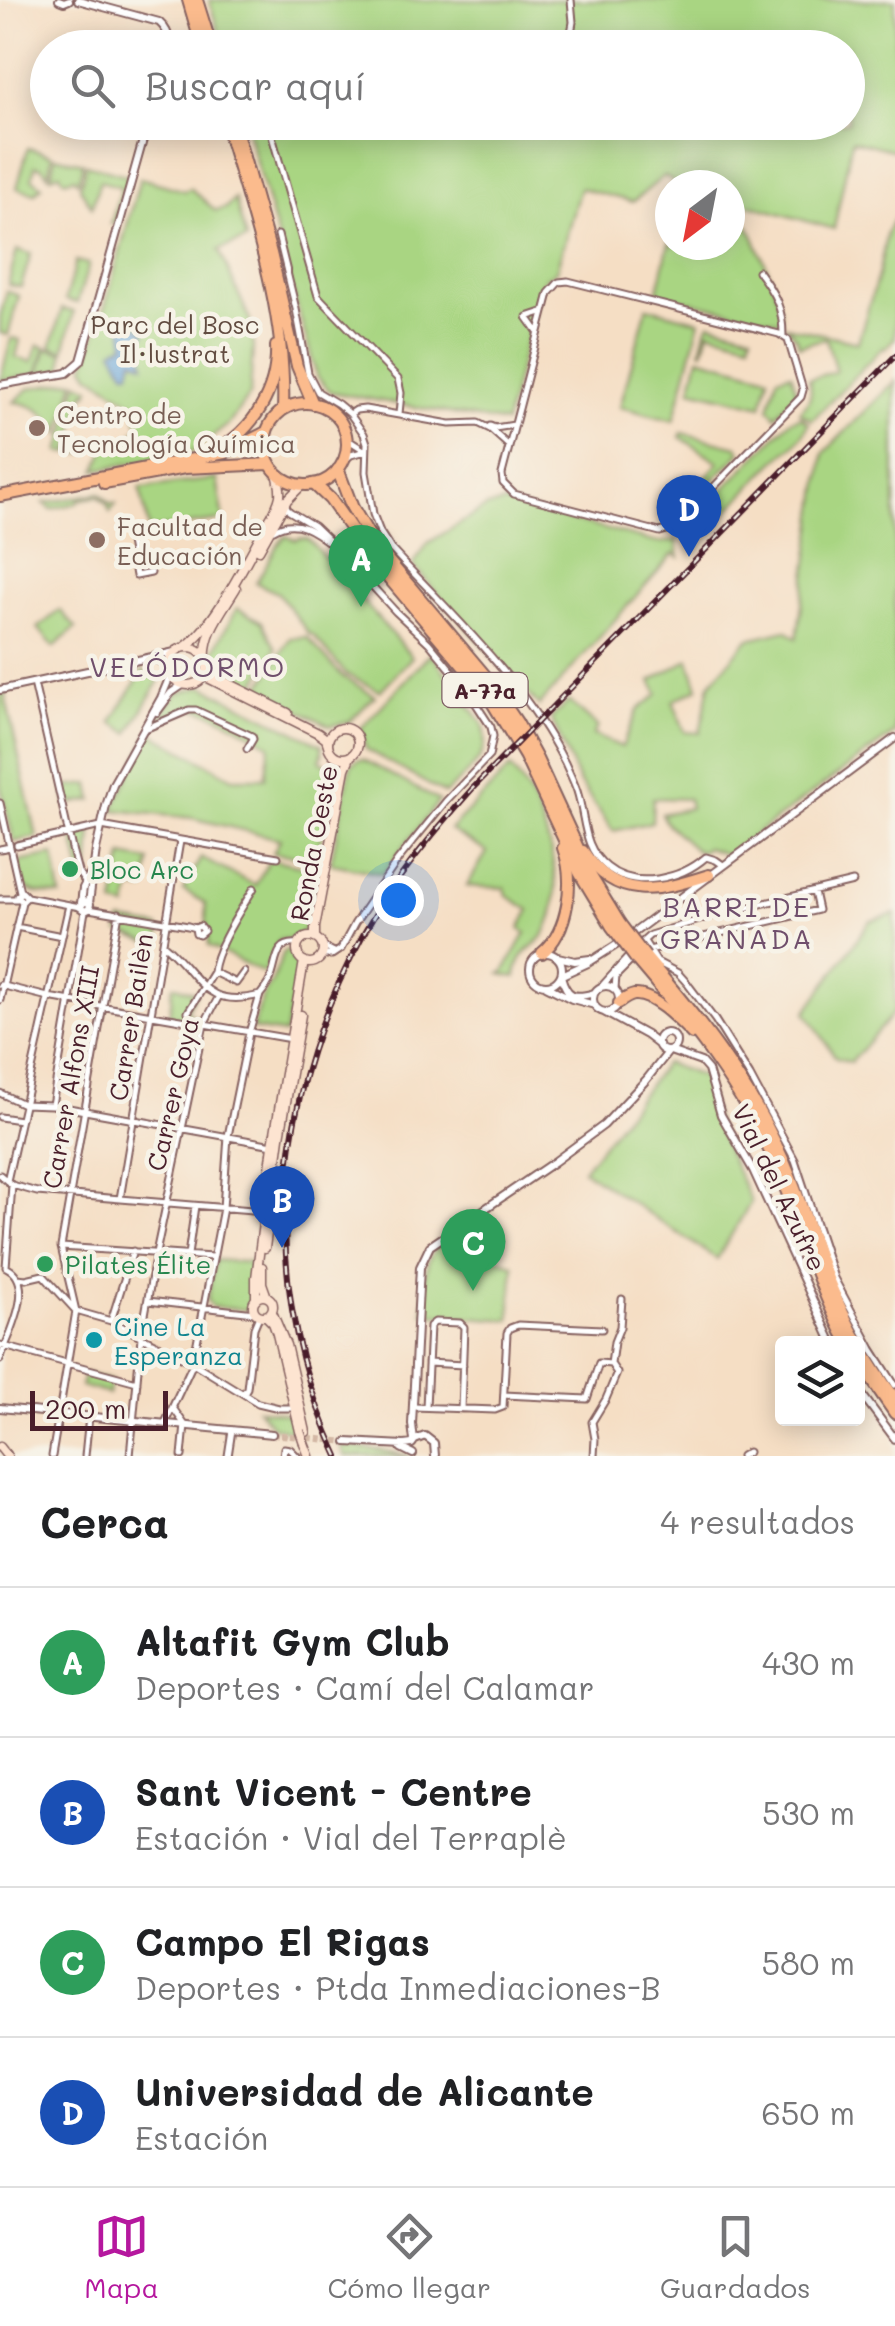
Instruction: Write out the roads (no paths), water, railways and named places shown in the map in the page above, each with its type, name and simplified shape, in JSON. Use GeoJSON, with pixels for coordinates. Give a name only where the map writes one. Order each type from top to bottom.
{"type":"FeatureCollection","features":[{"type":"Feature","properties":{"kind":"highway","name":"A-77a"},"geometry":{"type":"LineString","coordinates":[[340,466],[352,507],[374,544],[461,646],[503,701],[531,747],[615,925]]}},
{"type":"Feature","properties":{"kind":"highway","name":"A-77a"},"geometry":{"type":"LineString","coordinates":[[308,484],[330,500],[368,553],[476,678],[522,751],[573,860],[615,925],[706,1030],[748,1091],[788,1170],[844,1318],[895,1399]]}},
{"type":"Feature","properties":{"kind":"highway","name":"A-77a"},"geometry":{"type":"LineString","coordinates":[[644,956],[739,1093],[777,1167],[844,1336]]}},
{"type":"Feature","properties":{"kind":"highway"},"geometry":{"type":"LineString","coordinates":[[865,1369],[895,1413]]}},
{"type":"Feature","properties":{"kind":"main road"},"geometry":{"type":"LineString","coordinates":[[188,0],[197,30]]}},
{"type":"Feature","properties":{"kind":"main road"},"geometry":{"type":"LineString","coordinates":[[198,0],[207,30]]}},
{"type":"Feature","properties":{"kind":"main road"},"geometry":{"type":"LineString","coordinates":[[232,140],[254,206],[297,366],[313,404]]}},
{"type":"Feature","properties":{"kind":"main road"},"geometry":{"type":"LineString","coordinates":[[238,140],[246,179]]}},
{"type":"Feature","properties":{"kind":"main road"},"geometry":{"type":"LineString","coordinates":[[254,206],[283,353],[283,410]]}},
{"type":"Feature","properties":{"kind":"main road"},"geometry":{"type":"LineString","coordinates":[[188,460],[210,454],[234,440],[258,413],[275,368],[274,305]]}},
{"type":"Feature","properties":{"kind":"main road"},"geometry":{"type":"LineString","coordinates":[[0,500],[224,453],[266,432],[276,416],[292,405],[313,404],[336,416],[346,439],[340,466],[323,481],[308,484],[285,504],[209,634],[205,668],[197,682],[184,684],[170,672],[169,662],[204,628],[242,570],[280,498],[280,486],[266,454],[266,432]]}},
{"type":"Feature","properties":{"kind":"main road"},"geometry":{"type":"LineString","coordinates":[[0,500],[185,468],[273,469]]}},
{"type":"Feature","properties":{"kind":"main road","name":"A-77a"},"geometry":{"type":"LineString","coordinates":[[273,469],[284,479],[308,484]]}},
{"type":"Feature","properties":{"kind":"main road"},"geometry":{"type":"LineString","coordinates":[[185,647],[198,649],[205,668]]}},
{"type":"Feature","properties":{"kind":"main road","name":"Ronda Oeste"},"geometry":{"type":"LineString","coordinates":[[205,668],[320,729],[332,732],[346,728],[356,734],[359,746],[345,768],[311,937]]}},
{"type":"Feature","properties":{"kind":"main road","name":"Ronda Oeste"},"geometry":{"type":"LineString","coordinates":[[205,668],[321,734],[338,758],[350,757]]}},
{"type":"Feature","properties":{"kind":"main road","name":"A-77a"},"geometry":{"type":"LineString","coordinates":[[503,701],[513,710],[531,742],[575,836],[596,869],[625,885],[669,894],[709,875]]}},
{"type":"Feature","properties":{"kind":"main road","name":"Ronda Oeste"},"geometry":{"type":"LineString","coordinates":[[328,745],[332,732]]}},
{"type":"Feature","properties":{"kind":"main road","name":"A-77a"},"geometry":{"type":"LineString","coordinates":[[522,751],[564,850],[570,874],[561,924],[554,942],[542,953]]}},
{"type":"Feature","properties":{"kind":"main road","name":"Ronda Oeste"},"geometry":{"type":"LineString","coordinates":[[311,937],[341,768],[338,758]]}},
{"type":"Feature","properties":{"kind":"main road"},"geometry":{"type":"LineString","coordinates":[[308,962],[298,954],[298,944],[311,937],[322,950],[308,962],[291,1039],[253,1306],[273,1323],[294,1408],[312,1456]]}},
{"type":"Feature","properties":{"kind":"main road"},"geometry":{"type":"LineString","coordinates":[[263,1314],[273,1303],[267,1297],[262,1278],[308,962]]}},
{"type":"Feature","properties":{"kind":"main road","name":"A-77a"},"geometry":{"type":"LineString","coordinates":[[618,1004],[632,996],[649,998],[676,1018],[708,1052],[754,1126],[809,1253]]}},
{"type":"Feature","properties":{"kind":"main road"},"geometry":{"type":"LineString","coordinates":[[256,1299],[267,1297]]}},
{"type":"Feature","properties":{"kind":"main road"},"geometry":{"type":"LineString","coordinates":[[263,1314],[286,1345],[303,1432]]}},
{"type":"Feature","properties":{"kind":"main road"},"geometry":{"type":"LineString","coordinates":[[0,1446],[7,1456]]}},
{"type":"Feature","properties":{"kind":"street"},"geometry":{"type":"LineString","coordinates":[[59,0],[68,0]]}},
{"type":"Feature","properties":{"kind":"street"},"geometry":{"type":"LineString","coordinates":[[78,0],[159,22],[166,30]]}},
{"type":"Feature","properties":{"kind":"street"},"geometry":{"type":"LineString","coordinates":[[571,0],[572,30]]}},
{"type":"Feature","properties":{"kind":"street"},"geometry":{"type":"LineString","coordinates":[[0,385],[68,373],[81,361],[143,140]]}},
{"type":"Feature","properties":{"kind":"street"},"geometry":{"type":"LineString","coordinates":[[273,140],[318,296],[398,379],[400,414]]}},
{"type":"Feature","properties":{"kind":"street"},"geometry":{"type":"LineString","coordinates":[[278,236],[308,373],[318,392],[350,414],[364,434],[372,514],[380,532],[391,549],[525,696],[578,792],[592,851],[608,868],[624,877],[678,876],[706,858],[723,866]]}},
{"type":"Feature","properties":{"kind":"street"},"geometry":{"type":"LineString","coordinates":[[758,271],[776,296],[783,317],[782,336]]}},
{"type":"Feature","properties":{"kind":"street"},"geometry":{"type":"LineString","coordinates":[[568,281],[782,336],[788,340],[800,377],[801,398],[674,528],[660,532],[514,494],[503,483],[502,474],[544,310],[550,289],[559,282],[568,281]]}},
{"type":"Feature","properties":{"kind":"street"},"geometry":{"type":"LineString","coordinates":[[538,334],[527,318],[544,310]]}},
{"type":"Feature","properties":{"kind":"street"},"geometry":{"type":"LineString","coordinates":[[350,414],[365,409],[450,424],[478,423],[495,428],[514,424]]}},
{"type":"Feature","properties":{"kind":"street"},"geometry":{"type":"LineString","coordinates":[[478,423],[490,428],[509,446]]}},
{"type":"Feature","properties":{"kind":"street"},"geometry":{"type":"LineString","coordinates":[[346,439],[366,452]]}},
{"type":"Feature","properties":{"kind":"street"},"geometry":{"type":"LineString","coordinates":[[340,466],[351,455],[366,452]]}},
{"type":"Feature","properties":{"kind":"street"},"geometry":{"type":"LineString","coordinates":[[285,504],[289,511],[314,526],[429,642],[472,698],[493,736],[488,756],[398,860],[341,949],[322,950]]}},
{"type":"Feature","properties":{"kind":"street"},"geometry":{"type":"LineString","coordinates":[[268,535],[287,523],[298,524],[339,550]]}},
{"type":"Feature","properties":{"kind":"street"},"geometry":{"type":"LineString","coordinates":[[130,542],[136,576],[151,573]]}},
{"type":"Feature","properties":{"kind":"street"},"geometry":{"type":"LineString","coordinates":[[0,690],[175,652]]}},
{"type":"Feature","properties":{"kind":"street"},"geometry":{"type":"LineString","coordinates":[[52,1105],[101,826],[114,784],[145,729],[170,672],[162,661],[145,659]]}},
{"type":"Feature","properties":{"kind":"street"},"geometry":{"type":"LineString","coordinates":[[34,683],[78,872],[84,879],[85,907]]}},
{"type":"Feature","properties":{"kind":"street"},"geometry":{"type":"LineString","coordinates":[[145,729],[171,693],[184,684]]}},
{"type":"Feature","properties":{"kind":"street"},"geometry":{"type":"LineString","coordinates":[[145,729],[196,710],[252,736],[254,739],[246,750]]}},
{"type":"Feature","properties":{"kind":"street"},"geometry":{"type":"LineString","coordinates":[[545,986],[596,958],[895,738]]}},
{"type":"Feature","properties":{"kind":"street"},"geometry":{"type":"LineString","coordinates":[[0,803],[14,846],[22,898],[0,1000]]}},
{"type":"Feature","properties":{"kind":"street"},"geometry":{"type":"LineString","coordinates":[[0,849],[101,826],[278,857]]}},
{"type":"Feature","properties":{"kind":"street","name":"Carrer Bailèn"},"geometry":{"type":"LineString","coordinates":[[120,1199],[180,841]]}},
{"type":"Feature","properties":{"kind":"street"},"geometry":{"type":"LineString","coordinates":[[84,885],[94,868]]}},
{"type":"Feature","properties":{"kind":"street"},"geometry":{"type":"LineString","coordinates":[[686,1056],[663,1050],[646,1035],[599,1008],[594,996],[598,990],[650,936],[719,914],[853,882]]}},
{"type":"Feature","properties":{"kind":"street"},"geometry":{"type":"LineString","coordinates":[[188,1012],[213,972],[254,888]]}},
{"type":"Feature","properties":{"kind":"street"},"geometry":{"type":"LineString","coordinates":[[644,956],[818,910],[814,892]]}},
{"type":"Feature","properties":{"kind":"street"},"geometry":{"type":"LineString","coordinates":[[642,925],[667,906],[669,894]]}},
{"type":"Feature","properties":{"kind":"street"},"geometry":{"type":"LineString","coordinates":[[616,943],[669,894]]}},
{"type":"Feature","properties":{"kind":"street"},"geometry":{"type":"LineString","coordinates":[[0,899],[22,898],[85,907],[195,928]]}},
{"type":"Feature","properties":{"kind":"street"},"geometry":{"type":"LineString","coordinates":[[2,1345],[8,1342],[20,1302],[18,1278],[13,1270],[3,1268],[9,1183],[69,905]]}},
{"type":"Feature","properties":{"kind":"street","name":"Carrer Alfons XIII"},"geometry":{"type":"LineString","coordinates":[[61,1246],[120,914]]}},
{"type":"Feature","properties":{"kind":"street"},"geometry":{"type":"LineString","coordinates":[[16,926],[62,936]]}},
{"type":"Feature","properties":{"kind":"street"},"geometry":{"type":"LineString","coordinates":[[644,941],[644,956]]}},
{"type":"Feature","properties":{"kind":"street"},"geometry":{"type":"LineString","coordinates":[[163,944],[179,956],[202,988],[234,998],[260,994]]}},
{"type":"Feature","properties":{"kind":"street"},"geometry":{"type":"LineString","coordinates":[[165,1423],[193,1363],[223,1208],[228,1136],[248,1033],[276,957],[282,947],[298,944]]}},
{"type":"Feature","properties":{"kind":"street"},"geometry":{"type":"LineString","coordinates":[[596,958],[582,961],[542,953],[535,957],[530,969],[534,979],[572,999],[611,1011],[618,1004]]}},
{"type":"Feature","properties":{"kind":"street"},"geometry":{"type":"LineString","coordinates":[[620,1022],[614,981],[637,955],[658,962],[686,983],[750,1076],[795,1160],[834,1278],[895,1385]]}},
{"type":"Feature","properties":{"kind":"street"},"geometry":{"type":"LineString","coordinates":[[557,957],[565,989],[570,994],[581,996],[608,986],[615,989]]}},
{"type":"Feature","properties":{"kind":"street"},"geometry":{"type":"LineString","coordinates":[[213,972],[236,983]]}},
{"type":"Feature","properties":{"kind":"street"},"geometry":{"type":"LineString","coordinates":[[234,998],[236,983],[244,972]]}},
{"type":"Feature","properties":{"kind":"street"},"geometry":{"type":"LineString","coordinates":[[2,986],[291,1039]]}},
{"type":"Feature","properties":{"kind":"street","name":"Carrer Goya"},"geometry":{"type":"LineString","coordinates":[[130,1456],[141,1337],[156,1253],[204,1024],[220,996]]}},
{"type":"Feature","properties":{"kind":"street"},"geometry":{"type":"LineString","coordinates":[[413,1455],[420,1267],[430,1246],[604,1124],[676,1043],[671,1034],[646,1035]]}},
{"type":"Feature","properties":{"kind":"street"},"geometry":{"type":"LineString","coordinates":[[658,1063],[658,1039],[662,1035]]}},
{"type":"Feature","properties":{"kind":"street","name":"Vial del Azufre"},"geometry":{"type":"LineString","coordinates":[[676,1043],[686,1056],[708,1070],[721,1115],[753,1170],[829,1336]]}},
{"type":"Feature","properties":{"kind":"street"},"geometry":{"type":"LineString","coordinates":[[0,1093],[23,1104],[52,1105],[273,1145]]}},
{"type":"Feature","properties":{"kind":"street"},"geometry":{"type":"LineString","coordinates":[[0,1118],[20,1120]]}},
{"type":"Feature","properties":{"kind":"street"},"geometry":{"type":"LineString","coordinates":[[0,1175],[9,1183],[37,1192],[264,1211]]}},
{"type":"Feature","properties":{"kind":"street"},"geometry":{"type":"LineString","coordinates":[[188,1255],[195,1206]]}},
{"type":"Feature","properties":{"kind":"street"},"geometry":{"type":"LineString","coordinates":[[52,1456],[76,1311],[61,1246],[213,1257]]}},
{"type":"Feature","properties":{"kind":"street"},"geometry":{"type":"LineString","coordinates":[[111,1322],[133,1251]]}},
{"type":"Feature","properties":{"kind":"street"},"geometry":{"type":"LineString","coordinates":[[18,1278],[43,1275],[76,1311],[111,1322],[193,1363],[258,1403],[294,1408]]}},
{"type":"Feature","properties":{"kind":"street"},"geometry":{"type":"LineString","coordinates":[[594,1456],[592,1422],[617,1373],[611,1364],[622,1299]]}},
{"type":"Feature","properties":{"kind":"street"},"geometry":{"type":"LineString","coordinates":[[148,1301],[263,1314],[254,1328],[244,1394]]}},
{"type":"Feature","properties":{"kind":"street"},"geometry":{"type":"LineString","coordinates":[[426,1407],[431,1323],[460,1323],[464,1328],[461,1408]]}},
{"type":"Feature","properties":{"kind":"street"},"geometry":{"type":"LineString","coordinates":[[414,1410],[503,1407],[508,1333],[518,1324],[602,1329]]}},
{"type":"Feature","properties":{"kind":"street"},"geometry":{"type":"LineString","coordinates":[[0,1360],[2,1345]]}},
{"type":"Feature","properties":{"kind":"street"},"geometry":{"type":"LineString","coordinates":[[2,1345],[136,1382]]}},
{"type":"Feature","properties":{"kind":"street"},"geometry":{"type":"LineString","coordinates":[[428,1364],[463,1365]]}},
{"type":"Feature","properties":{"kind":"street"},"geometry":{"type":"LineString","coordinates":[[587,1399],[599,1364],[611,1364]]}},
{"type":"Feature","properties":{"kind":"street"},"geometry":{"type":"LineString","coordinates":[[504,1395],[587,1399],[596,1414]]}},
{"type":"Feature","properties":{"kind":"street"},"geometry":{"type":"LineString","coordinates":[[865,1398],[895,1439]]}},
{"type":"Feature","properties":{"kind":"street"},"geometry":{"type":"LineString","coordinates":[[172,1406],[185,1426],[182,1456]]}},
{"type":"Feature","properties":{"kind":"street"},"geometry":{"type":"LineString","coordinates":[[0,1408],[272,1434]]}},
{"type":"Feature","properties":{"kind":"street"},"geometry":{"type":"LineString","coordinates":[[414,1410],[416,1426],[434,1443],[434,1455]]}},
{"type":"Feature","properties":{"kind":"street"},"geometry":{"type":"LineString","coordinates":[[85,1456],[89,1416]]}},
{"type":"Feature","properties":{"kind":"street"},"geometry":{"type":"LineString","coordinates":[[228,1456],[232,1430]]}},
{"type":"Feature","properties":{"kind":"street"},"geometry":{"type":"LineString","coordinates":[[385,1445],[413,1442],[425,1436]]}},
{"type":"Feature","properties":{"kind":"street"},"geometry":{"type":"LineString","coordinates":[[348,1442],[403,1448],[413,1455]]}},
{"type":"Feature","properties":{"kind":"street"},"geometry":{"type":"LineString","coordinates":[[283,1456],[284,1448],[290,1448],[297,1456]]}},
{"type":"Feature","properties":{"kind":"water"},"geometry":{"type":"Polygon","coordinates":[[[127,324],[146,333],[140,341],[145,364],[133,359],[130,372],[125,372],[113,350],[125,344],[122,327],[127,324]]]}},
{"type":"Feature","properties":{"kind":"tunnel"},"geometry":{"type":"LineString","coordinates":[[272,1434],[347,1442]]}},
{"type":"Feature","properties":{"kind":"railway"},"geometry":{"type":"LineString","coordinates":[[338,1456],[312,1391],[295,1325],[286,1259],[286,1193],[294,1127],[309,1062],[332,998],[363,935],[414,858],[473,788],[895,356]]}},
{"type":"Feature","properties":{"kind":"place","name":"Centro de Tecnología Química"},"geometry":{"type":"Point","coordinates":[37,428]}},
{"type":"Feature","properties":{"kind":"place","name":"Facultad de Educación"},"geometry":{"type":"Point","coordinates":[97,540]}},
{"type":"Feature","properties":{"kind":"place","name":"Universidad de Alicante"},"geometry":{"type":"Point","coordinates":[689,557]}},
{"type":"Feature","properties":{"kind":"place","name":"Altafit Gym Club"},"geometry":{"type":"Point","coordinates":[361,607]}},
{"type":"Feature","properties":{"kind":"place","name":"Bloc Arc"},"geometry":{"type":"Point","coordinates":[70,869]}},
{"type":"Feature","properties":{"kind":"place","name":"Sant Vicent - Centre"},"geometry":{"type":"Point","coordinates":[282,1248]}},
{"type":"Feature","properties":{"kind":"place","name":"Pilates Élite"},"geometry":{"type":"Point","coordinates":[45,1264]}},
{"type":"Feature","properties":{"kind":"place","name":"Campo El Rigas"},"geometry":{"type":"Point","coordinates":[473,1291]}},
{"type":"Feature","properties":{"kind":"place","name":"Cine La Esperanza"},"geometry":{"type":"Point","coordinates":[94,1340]}},
{"type":"Feature","properties":{"kind":"district","name":"VELÓDORMO"},"geometry":{"type":"Point","coordinates":[188,666]}},
{"type":"Feature","properties":{"kind":"district","name":"BARRI DE GRANADA"},"geometry":{"type":"Point","coordinates":[737,922]}},
{"type":"Feature","properties":{"kind":"park label","name":"Parc del Bosc Il·lustrat"},"geometry":{"type":"Point","coordinates":[175,338]}}]}
